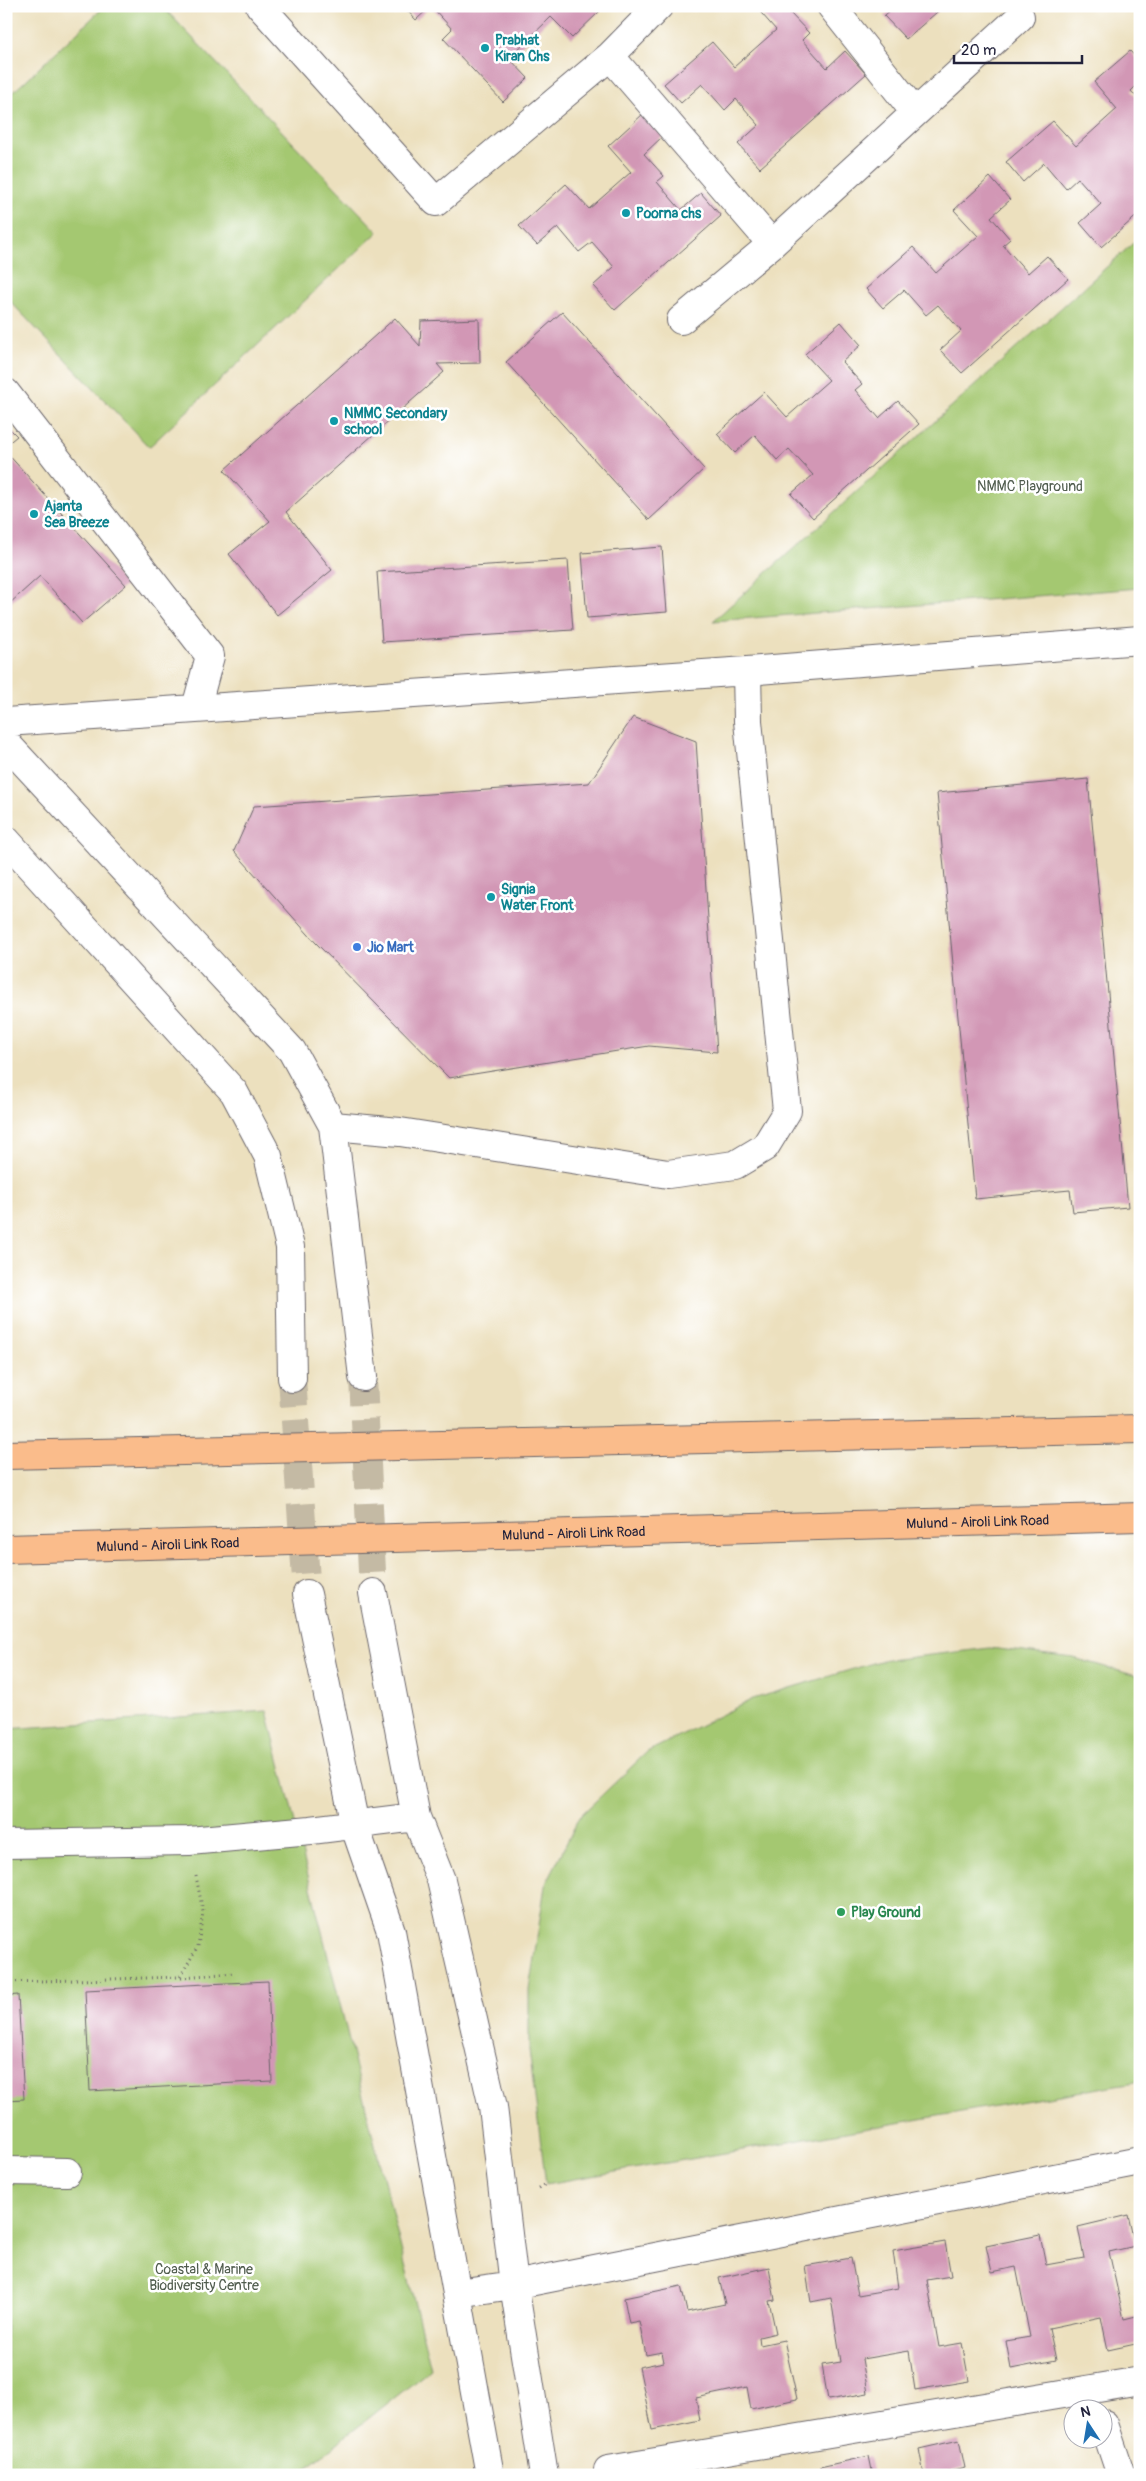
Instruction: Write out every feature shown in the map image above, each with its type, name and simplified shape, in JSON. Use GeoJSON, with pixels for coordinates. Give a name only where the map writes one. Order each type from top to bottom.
{"type":"FeatureCollection","features":[{"type":"Feature","properties":{"kind":"main road"},"geometry":{"type":"LineString","coordinates":[[6,1455],[1140,1429]]}},
{"type":"Feature","properties":{"kind":"main road","name":"Mulund - Airoli Link Road"},"geometry":{"type":"LineString","coordinates":[[6,1549],[1140,1517]]}},
{"type":"Feature","properties":{"kind":"street"},"geometry":{"type":"LineString","coordinates":[[260,6],[436,202],[610,56],[659,6]]}},
{"type":"Feature","properties":{"kind":"street"},"geometry":{"type":"LineString","coordinates":[[831,6],[914,111]]}},
{"type":"Feature","properties":{"kind":"street"},"geometry":{"type":"LineString","coordinates":[[681,320],[772,244],[914,111],[1020,17]]}},
{"type":"Feature","properties":{"kind":"street"},"geometry":{"type":"LineString","coordinates":[[610,56],[772,244]]}},
{"type":"Feature","properties":{"kind":"street"},"geometry":{"type":"LineString","coordinates":[[6,393],[210,656],[196,708]]}},
{"type":"Feature","properties":{"kind":"street"},"geometry":{"type":"LineString","coordinates":[[6,722],[746,671],[1140,640]]}},
{"type":"Feature","properties":{"kind":"street"},"geometry":{"type":"LineString","coordinates":[[333,1126],[400,1132],[668,1174],[735,1165],[765,1147],[787,1112],[748,721],[746,671]]}},
{"type":"Feature","properties":{"kind":"street"},"geometry":{"type":"LineString","coordinates":[[6,743],[292,1052],[333,1126],[363,1377]]}},
{"type":"Feature","properties":{"kind":"street"},"geometry":{"type":"LineString","coordinates":[[6,840],[234,1092],[268,1156],[290,1247],[292,1378]]}},
{"type":"Feature","properties":{"kind":"street"},"geometry":{"type":"LineString","coordinates":[[373,1593],[416,1817],[441,1880],[492,2108],[514,2286],[544,2475]]}},
{"type":"Feature","properties":{"kind":"street"},"geometry":{"type":"LineString","coordinates":[[306,1594],[355,1825],[390,1931],[490,2475]]}},
{"type":"Feature","properties":{"kind":"street"},"geometry":{"type":"LineString","coordinates":[[6,1844],[189,1841],[355,1825],[416,1817]]}},
{"type":"Feature","properties":{"kind":"street"},"geometry":{"type":"LineString","coordinates":[[457,2293],[514,2286],[1140,2161]]}},
{"type":"Feature","properties":{"kind":"street"},"geometry":{"type":"LineString","coordinates":[[6,2171],[67,2172]]}},
{"type":"Feature","properties":{"kind":"street"},"geometry":{"type":"LineString","coordinates":[[1098,2398],[1140,2381]]}},
{"type":"Feature","properties":{"kind":"street"},"geometry":{"type":"LineString","coordinates":[[608,2470],[1064,2404]]}},
{"type":"Feature","properties":{"kind":"street"},"geometry":{"type":"LineString","coordinates":[[1112,2448],[1121,2475]]}},
{"type":"Feature","properties":{"kind":"path"},"geometry":{"type":"LineString","coordinates":[[180,1977],[198,1946],[203,1912],[189,1841]]}},
{"type":"Feature","properties":{"kind":"path"},"geometry":{"type":"LineString","coordinates":[[6,1982],[180,1977],[235,1972]]}},
{"type":"Feature","properties":{"kind":"green space"},"geometry":{"type":"Polygon","coordinates":[[[105,6],[162,6],[378,232],[149,447],[6,297],[6,99],[105,6]]]}},
{"type":"Feature","properties":{"kind":"green space","name":"NMMC Playground"},"geometry":{"type":"Polygon","coordinates":[[[1140,237],[1140,588],[713,621],[1140,237]]]}},
{"type":"Feature","properties":{"kind":"green space","name":"Play Ground"},"geometry":{"type":"Polygon","coordinates":[[[990,1648],[1074,1658],[1140,1677],[1140,2081],[546,2184],[529,2050],[529,1990],[545,1886],[580,1816],[647,1752],[753,1699],[880,1661],[990,1648]]]}},
{"type":"Feature","properties":{"kind":"green space","name":"Coastal & Marine Biodiversity Centre"},"geometry":{"type":"Polygon","coordinates":[[[267,1711],[431,2369],[297,2475],[6,2475],[6,1729],[267,1711]]]}},
{"type":"Feature","properties":{"kind":"building"},"geometry":{"type":"Polygon","coordinates":[[[403,6],[431,6],[416,20],[403,6]]]}},
{"type":"Feature","properties":{"kind":"building","name":"Prabhat Kiran Chs"},"geometry":{"type":"Polygon","coordinates":[[[431,6],[598,6],[601,10],[572,38],[551,17],[509,58],[528,78],[503,102],[443,38],[452,29],[431,6]]]}},
{"type":"Feature","properties":{"kind":"building"},"geometry":{"type":"Polygon","coordinates":[[[755,6],[795,6],[789,12],[809,33],[802,40],[827,68],[845,51],[866,74],[760,168],[738,144],[759,125],[736,99],[725,110],[702,84],[681,103],[664,84],[712,42],[734,67],[776,30],[755,6]]]}},
{"type":"Feature","properties":{"kind":"building"},"geometry":{"type":"Polygon","coordinates":[[[895,6],[944,6],[906,39],[884,16],[895,6]]]}},
{"type":"Feature","properties":{"kind":"building"},"geometry":{"type":"Polygon","coordinates":[[[1130,51],[1140,62],[1140,82],[1131,91],[1140,101],[1140,213],[1101,247],[1080,223],[1101,204],[1078,178],[1066,189],[1044,163],[1023,182],[1006,162],[1053,121],[1076,146],[1117,109],[1094,82],[1130,51]]]}},
{"type":"Feature","properties":{"kind":"building","name":"Poorna chs"},"geometry":{"type":"Polygon","coordinates":[[[643,114],[663,136],[644,154],[664,176],[657,182],[681,210],[701,193],[721,216],[615,310],[593,286],[614,267],[592,242],[579,252],[558,227],[537,245],[519,226],[566,184],[589,209],[631,172],[608,146],[643,114]]]}},
{"type":"Feature","properties":{"kind":"building"},"geometry":{"type":"Polygon","coordinates":[[[990,177],[1010,200],[991,217],[1010,239],[1003,245],[1028,273],[1047,256],[1068,279],[962,373],[940,350],[961,331],[938,305],[926,315],[904,290],[883,308],[866,289],[913,247],[936,273],[978,236],[954,210],[990,177]]]}},
{"type":"Feature","properties":{"kind":"building"},"geometry":{"type":"Polygon","coordinates":[[[562,312],[704,469],[649,520],[506,362],[562,312]]]}},
{"type":"Feature","properties":{"kind":"building","name":"NMMC Secondary school"},"geometry":{"type":"Polygon","coordinates":[[[395,318],[420,346],[421,321],[479,319],[480,363],[437,364],[444,372],[286,512],[332,570],[277,615],[229,554],[270,521],[224,470],[395,318]]]}},
{"type":"Feature","properties":{"kind":"building"},"geometry":{"type":"Polygon","coordinates":[[[841,322],[861,345],[842,362],[862,384],[855,390],[879,418],[898,401],[919,424],[813,518],[791,494],[813,475],[789,449],[777,460],[755,435],[735,453],[717,434],[764,392],[787,417],[829,380],[805,354],[841,322]]]}},
{"type":"Feature","properties":{"kind":"building"},"geometry":{"type":"Polygon","coordinates":[[[6,425],[17,436],[6,445],[6,425]]]}},
{"type":"Feature","properties":{"kind":"building","name":"Ajanta Sea Breeze"},"geometry":{"type":"Polygon","coordinates":[[[6,452],[126,585],[82,623],[40,576],[9,604],[6,601],[6,452]]]}},
{"type":"Feature","properties":{"kind":"building"},"geometry":{"type":"Polygon","coordinates":[[[662,547],[667,612],[587,618],[582,553],[662,547]]]}},
{"type":"Feature","properties":{"kind":"building"},"geometry":{"type":"Polygon","coordinates":[[[568,560],[573,630],[382,642],[377,572],[568,560]]]}},
{"type":"Feature","properties":{"kind":"building","name":"Signia Water Front"},"geometry":{"type":"Polygon","coordinates":[[[633,717],[696,741],[717,1052],[649,1046],[449,1078],[316,943],[234,851],[254,806],[589,783],[633,717]]]}},
{"type":"Feature","properties":{"kind":"building"},"geometry":{"type":"Polygon","coordinates":[[[1088,779],[1128,1207],[1073,1212],[1070,1190],[975,1199],[937,793],[1088,779]]]}},
{"type":"Feature","properties":{"kind":"building"},"geometry":{"type":"Polygon","coordinates":[[[268,1981],[272,2081],[90,2091],[85,1990],[268,1981]]]}},
{"type":"Feature","properties":{"kind":"building"},"geometry":{"type":"Polygon","coordinates":[[[18,1995],[24,2099],[6,2100],[6,1996],[18,1995]]]}},
{"type":"Feature","properties":{"kind":"building"},"geometry":{"type":"Polygon","coordinates":[[[1128,2215],[1135,2246],[1109,2252],[1124,2319],[1140,2315],[1140,2343],[1108,2350],[1101,2317],[1049,2328],[1056,2360],[1011,2369],[1006,2341],[1030,2337],[1016,2267],[992,2272],[986,2246],[1040,2235],[1046,2265],[1084,2258],[1078,2227],[1128,2215]]]}},
{"type":"Feature","properties":{"kind":"building"},"geometry":{"type":"Polygon","coordinates":[[[945,2242],[951,2276],[927,2280],[939,2347],[962,2343],[969,2381],[915,2390],[909,2351],[862,2359],[868,2393],[828,2400],[822,2365],[841,2362],[831,2298],[811,2302],[805,2266],[851,2258],[858,2295],[898,2288],[893,2251],[945,2242]]]}},
{"type":"Feature","properties":{"kind":"building"},"geometry":{"type":"Polygon","coordinates":[[[769,2267],[775,2300],[769,2301],[776,2333],[759,2337],[760,2345],[784,2340],[797,2399],[751,2409],[747,2387],[696,2398],[700,2420],[652,2430],[639,2367],[664,2362],[662,2352],[646,2355],[639,2321],[629,2323],[624,2298],[681,2286],[687,2312],[725,2304],[719,2278],[769,2267]]]}},
{"type":"Feature","properties":{"kind":"building"},"geometry":{"type":"Polygon","coordinates":[[[959,2440],[965,2468],[937,2475],[924,2475],[919,2449],[959,2440]]]}},
{"type":"Feature","properties":{"kind":"building"},"geometry":{"type":"Polygon","coordinates":[[[869,2456],[873,2475],[821,2475],[820,2467],[869,2456]]]}},
{"type":"Feature","properties":{"kind":"tunnel"},"geometry":{"type":"LineString","coordinates":[[363,1377],[373,1593]]}},
{"type":"Feature","properties":{"kind":"tunnel"},"geometry":{"type":"LineString","coordinates":[[292,1378],[307,1594]]}},
{"type":"Feature","properties":{"kind":"place","name":"Prabhat Kiran Chs"},"geometry":{"type":"Point","coordinates":[485,48]}},
{"type":"Feature","properties":{"kind":"place","name":"Poorna chs"},"geometry":{"type":"Point","coordinates":[626,213]}},
{"type":"Feature","properties":{"kind":"place","name":"NMMC Secondary school"},"geometry":{"type":"Point","coordinates":[334,421]}},
{"type":"Feature","properties":{"kind":"place","name":"Ajanta Sea Breeze"},"geometry":{"type":"Point","coordinates":[34,514]}},
{"type":"Feature","properties":{"kind":"place","name":"Signia Water Front"},"geometry":{"type":"Point","coordinates":[491,897]}},
{"type":"Feature","properties":{"kind":"place","name":"Jio Mart"},"geometry":{"type":"Point","coordinates":[357,947]}},
{"type":"Feature","properties":{"kind":"place","name":"Play Ground"},"geometry":{"type":"Point","coordinates":[841,1912]}}]}
